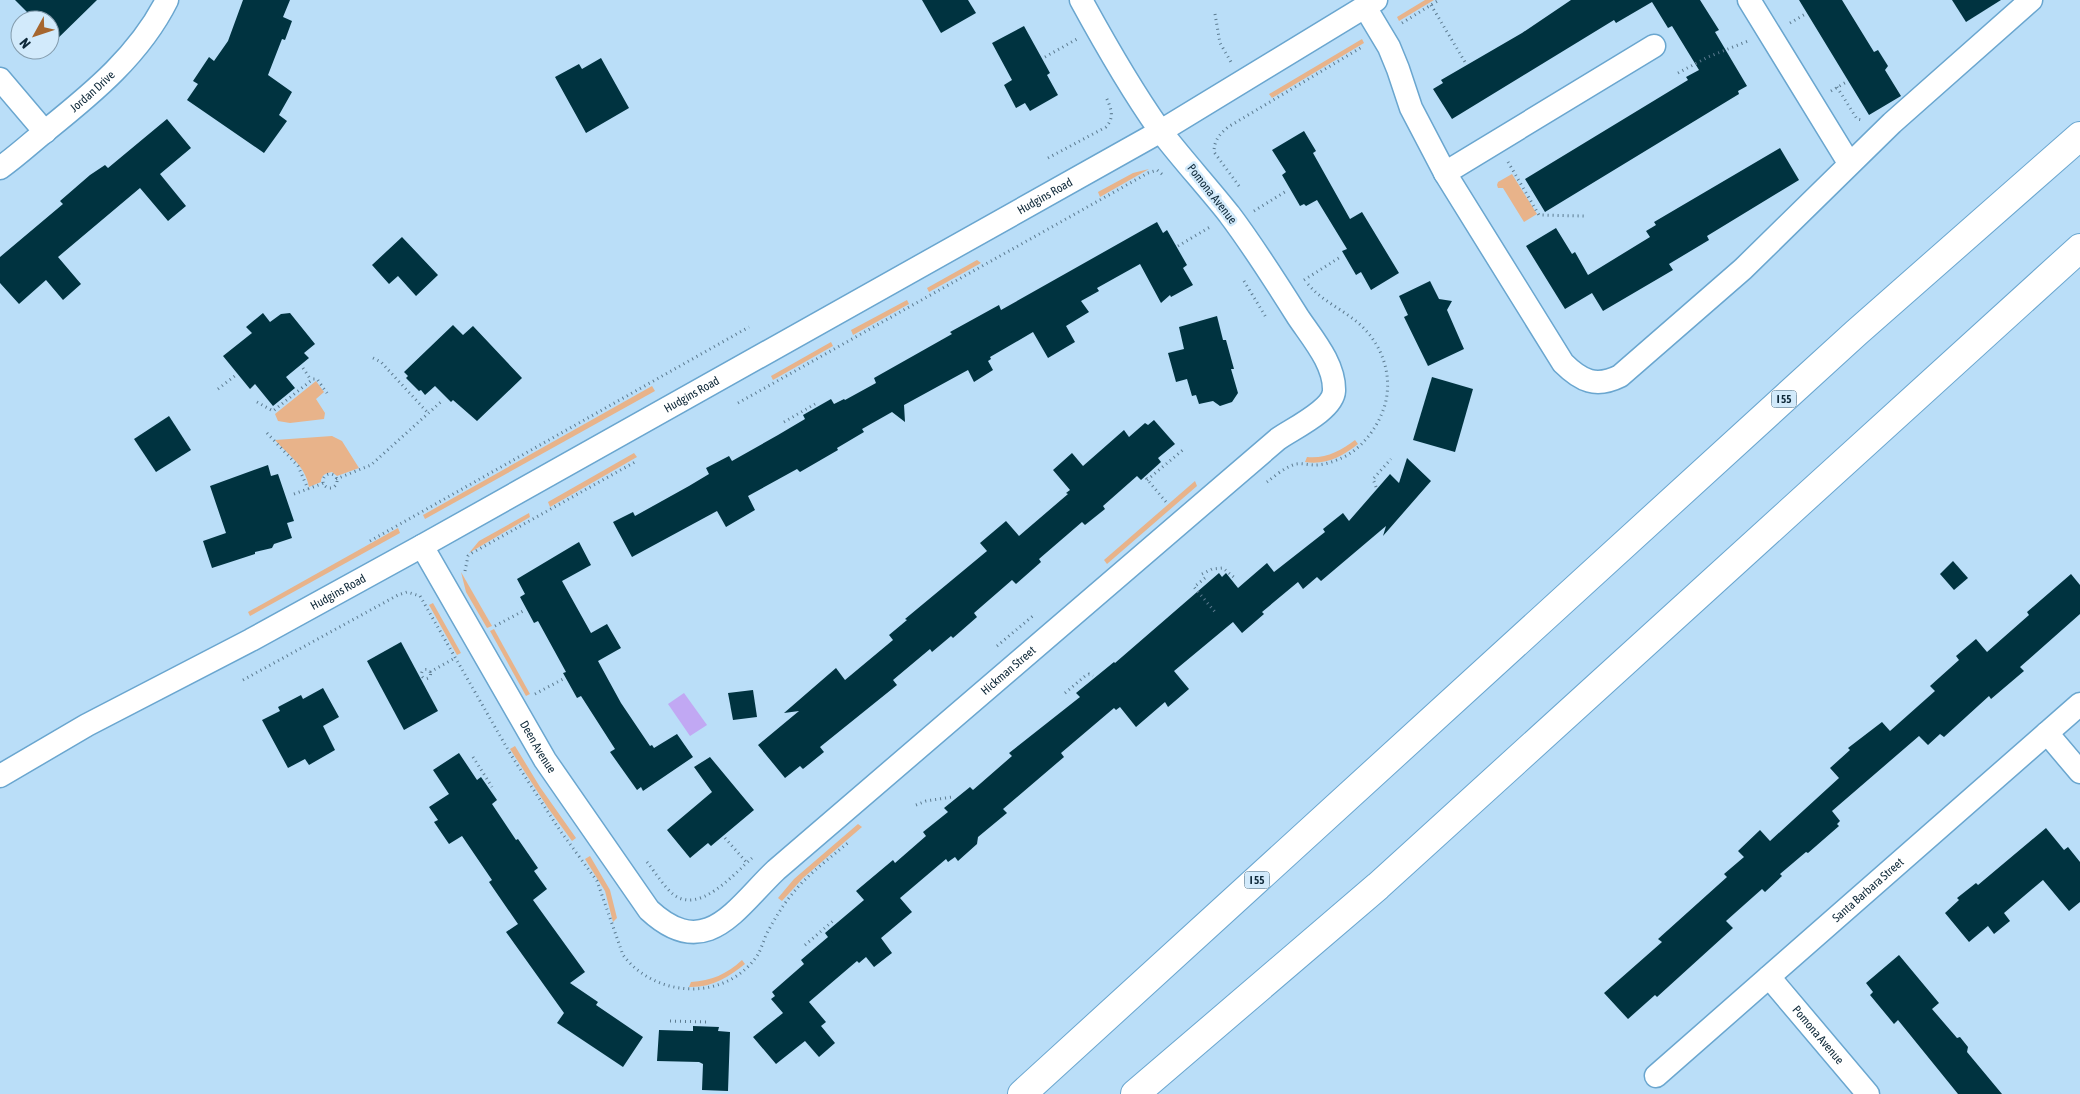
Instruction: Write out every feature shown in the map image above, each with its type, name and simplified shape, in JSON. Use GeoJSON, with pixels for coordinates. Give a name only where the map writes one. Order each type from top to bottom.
{"type":"FeatureCollection","features":[{"type":"Feature","properties":{"kind":"highway","name":"I 55"},"geometry":{"type":"LineString","coordinates":[[1022,1094],[1856,333],[2080,136]]}},
{"type":"Feature","properties":{"kind":"highway"},"geometry":{"type":"LineString","coordinates":[[1135,1094],[1378,886],[2080,248]]}},
{"type":"Feature","properties":{"kind":"street","name":"Jordan Drive"},"geometry":{"type":"LineString","coordinates":[[0,168],[83,101],[119,67],[146,33],[167,0]]}},
{"type":"Feature","properties":{"kind":"street","name":"Pomona Avenue"},"geometry":{"type":"LineString","coordinates":[[1080,0],[1140,100],[1161,131],[1232,219],[1322,353],[1332,375],[1334,392]]}},
{"type":"Feature","properties":{"kind":"street"},"geometry":{"type":"LineString","coordinates":[[1749,0],[1849,163]]}},
{"type":"Feature","properties":{"kind":"street"},"geometry":{"type":"LineString","coordinates":[[1370,4],[1398,69],[1411,108],[1445,173],[1563,363],[1583,379],[1596,383],[1608,382],[1620,376],[1743,269],[1798,217],[1849,163],[2031,0]]}},
{"type":"Feature","properties":{"kind":"street","name":"Hudgins Road"},"geometry":{"type":"LineString","coordinates":[[0,776],[87,725],[251,640],[422,546],[1161,131],[1370,4]]}},
{"type":"Feature","properties":{"kind":"street"},"geometry":{"type":"LineString","coordinates":[[1445,173],[1654,46]]}},
{"type":"Feature","properties":{"kind":"street"},"geometry":{"type":"LineString","coordinates":[[0,79],[45,132]]}},
{"type":"Feature","properties":{"kind":"street","name":"Hickman Street"},"geometry":{"type":"LineString","coordinates":[[678,930],[704,932],[722,923],[763,882],[1278,439],[1319,412],[1328,403],[1334,392]]}},
{"type":"Feature","properties":{"kind":"street","name":"Deen Avenue"},"geometry":{"type":"LineString","coordinates":[[422,546],[513,706],[566,793],[639,898],[661,921],[678,930]]}},
{"type":"Feature","properties":{"kind":"street","name":"Santa Barbara Street"},"geometry":{"type":"LineString","coordinates":[[1656,1076],[2080,704]]}},
{"type":"Feature","properties":{"kind":"street"},"geometry":{"type":"LineString","coordinates":[[2047,733],[2080,772]]}},
{"type":"Feature","properties":{"kind":"street","name":"Pomona Avenue"},"geometry":{"type":"LineString","coordinates":[[1769,977],[1868,1094]]}},
{"type":"Feature","properties":{"kind":"path"},"geometry":{"type":"LineString","coordinates":[[1242,190],[1214,152],[1214,145],[1219,134],[1439,0]]}},
{"type":"Feature","properties":{"kind":"path"},"geometry":{"type":"LineString","coordinates":[[1431,5],[1465,62]]}},
{"type":"Feature","properties":{"kind":"path"},"geometry":{"type":"LineString","coordinates":[[1215,14],[1220,43],[1244,82]]}},
{"type":"Feature","properties":{"kind":"path"},"geometry":{"type":"LineString","coordinates":[[1045,57],[1096,28]]}},
{"type":"Feature","properties":{"kind":"path"},"geometry":{"type":"LineString","coordinates":[[1678,73],[1768,32]]}},
{"type":"Feature","properties":{"kind":"path"},"geometry":{"type":"LineString","coordinates":[[1837,87],[1857,119],[1865,120]]}},
{"type":"Feature","properties":{"kind":"path"},"geometry":{"type":"LineString","coordinates":[[1048,158],[1106,127],[1110,122],[1112,111],[1106,97]]}},
{"type":"Feature","properties":{"kind":"path"},"geometry":{"type":"LineString","coordinates":[[1496,142],[1539,215],[1584,216]]}},
{"type":"Feature","properties":{"kind":"path"},"geometry":{"type":"LineString","coordinates":[[738,403],[1148,173],[1157,170],[1168,180]]}},
{"type":"Feature","properties":{"kind":"path"},"geometry":{"type":"LineString","coordinates":[[1178,246],[1209,228],[1257,209],[1288,190]]}},
{"type":"Feature","properties":{"kind":"path"},"geometry":{"type":"LineString","coordinates":[[1253,203],[1262,216]]}},
{"type":"Feature","properties":{"kind":"path"},"geometry":{"type":"LineString","coordinates":[[1203,220],[1213,234]]}},
{"type":"Feature","properties":{"kind":"path"},"geometry":{"type":"LineString","coordinates":[[1304,280],[1342,256]]}},
{"type":"Feature","properties":{"kind":"path"},"geometry":{"type":"LineString","coordinates":[[1265,484],[1296,464],[1323,465],[1346,456],[1367,438],[1381,417],[1386,402],[1388,388],[1386,366],[1372,338],[1352,318],[1319,296],[1299,272]]}},
{"type":"Feature","properties":{"kind":"path"},"geometry":{"type":"LineString","coordinates":[[1241,276],[1267,319]]}},
{"type":"Feature","properties":{"kind":"path"},"geometry":{"type":"LineString","coordinates":[[370,541],[749,327]]}},
{"type":"Feature","properties":{"kind":"path"},"geometry":{"type":"LineString","coordinates":[[373,358],[381,362],[428,413]]}},
{"type":"Feature","properties":{"kind":"path"},"geometry":{"type":"LineString","coordinates":[[303,368],[311,380]]}},
{"type":"Feature","properties":{"kind":"path"},"geometry":{"type":"LineString","coordinates":[[218,388],[236,375]]}},
{"type":"Feature","properties":{"kind":"path"},"geometry":{"type":"LineString","coordinates":[[256,402],[273,411],[311,380],[317,378],[327,393]]}},
{"type":"Feature","properties":{"kind":"path"},"geometry":{"type":"LineString","coordinates":[[336,479],[371,465],[443,400]]}},
{"type":"Feature","properties":{"kind":"path"},"geometry":{"type":"LineString","coordinates":[[784,422],[815,404]]}},
{"type":"Feature","properties":{"kind":"path"},"geometry":{"type":"LineString","coordinates":[[266,433],[298,466],[308,489]]}},
{"type":"Feature","properties":{"kind":"path"},"geometry":{"type":"LineString","coordinates":[[1166,502],[1146,479],[1184,449]]}},
{"type":"Feature","properties":{"kind":"path"},"geometry":{"type":"LineString","coordinates":[[1376,487],[1373,479],[1391,459]]}},
{"type":"Feature","properties":{"kind":"path"},"geometry":{"type":"LineString","coordinates":[[465,572],[468,556],[472,553],[635,462]]}},
{"type":"Feature","properties":{"kind":"path"},"geometry":{"type":"LineString","coordinates":[[332,474],[336,479],[336,484],[331,488],[327,487],[324,483],[326,476],[332,474]]}},
{"type":"Feature","properties":{"kind":"path"},"geometry":{"type":"LineString","coordinates":[[294,494],[324,483]]}},
{"type":"Feature","properties":{"kind":"path"},"geometry":{"type":"LineString","coordinates":[[1160,507],[1173,497]]}},
{"type":"Feature","properties":{"kind":"path"},"geometry":{"type":"LineString","coordinates":[[1215,612],[1194,588],[1212,569],[1223,568],[1236,579]]}},
{"type":"Feature","properties":{"kind":"path"},"geometry":{"type":"LineString","coordinates":[[243,680],[407,592],[420,596],[511,755],[535,793],[597,881],[606,901],[610,922],[623,955],[630,965],[656,982],[666,986],[698,990],[713,986],[739,973],[757,955],[778,913],[794,892],[850,840]]}},
{"type":"Feature","properties":{"kind":"path"},"geometry":{"type":"LineString","coordinates":[[422,676],[424,678],[428,677],[430,672],[455,658],[495,626],[525,610]]}},
{"type":"Feature","properties":{"kind":"path"},"geometry":{"type":"LineString","coordinates":[[992,651],[1038,612]]}},
{"type":"Feature","properties":{"kind":"path"},"geometry":{"type":"LineString","coordinates":[[491,618],[499,634]]}},
{"type":"Feature","properties":{"kind":"path"},"geometry":{"type":"LineString","coordinates":[[417,679],[422,676],[424,670],[430,672]]}},
{"type":"Feature","properties":{"kind":"path"},"geometry":{"type":"LineString","coordinates":[[1065,693],[1089,674],[1093,676]]}},
{"type":"Feature","properties":{"kind":"path"},"geometry":{"type":"LineString","coordinates":[[513,706],[563,679]]}},
{"type":"Feature","properties":{"kind":"path"},"geometry":{"type":"LineString","coordinates":[[529,687],[538,701]]}},
{"type":"Feature","properties":{"kind":"path"},"geometry":{"type":"LineString","coordinates":[[473,757],[492,787]]}},
{"type":"Feature","properties":{"kind":"path"},"geometry":{"type":"LineString","coordinates":[[916,805],[926,801],[952,797]]}},
{"type":"Feature","properties":{"kind":"path"},"geometry":{"type":"LineString","coordinates":[[725,838],[763,882]]}},
{"type":"Feature","properties":{"kind":"path"},"geometry":{"type":"LineString","coordinates":[[643,857],[673,894],[690,900],[699,899],[710,894],[753,857]]}},
{"type":"Feature","properties":{"kind":"path"},"geometry":{"type":"LineString","coordinates":[[805,945],[832,921]]}},
{"type":"Feature","properties":{"kind":"path"},"geometry":{"type":"LineString","coordinates":[[670,1021],[706,1022]]}},
{"type":"Feature","properties":{"kind":"shaded area"},"geometry":{"type":"Polygon","coordinates":[[[1425,0],[1434,0],[1399,21],[1397,17],[1425,0]]]}},
{"type":"Feature","properties":{"kind":"shaded area"},"geometry":{"type":"Polygon","coordinates":[[[1362,39],[1364,43],[1272,98],[1269,94],[1362,39]]]}},
{"type":"Feature","properties":{"kind":"shaded area"},"geometry":{"type":"Polygon","coordinates":[[[1149,169],[1100,197],[1098,192],[1133,173],[1149,169]]]}},
{"type":"Feature","properties":{"kind":"shaded area"},"geometry":{"type":"Polygon","coordinates":[[[1512,174],[1537,214],[1524,222],[1503,188],[1498,188],[1497,185],[1498,182],[1512,174]]]}},
{"type":"Feature","properties":{"kind":"shaded area"},"geometry":{"type":"Polygon","coordinates":[[[977,260],[981,263],[929,292],[927,288],[977,260]]]}},
{"type":"Feature","properties":{"kind":"shaded area"},"geometry":{"type":"Polygon","coordinates":[[[907,300],[909,304],[853,335],[851,330],[907,300]]]}},
{"type":"Feature","properties":{"kind":"shaded area"},"geometry":{"type":"Polygon","coordinates":[[[831,342],[833,346],[773,380],[771,376],[831,342]]]}},
{"type":"Feature","properties":{"kind":"shaded area"},"geometry":{"type":"Polygon","coordinates":[[[316,381],[324,392],[316,399],[325,413],[324,419],[290,423],[278,421],[275,414],[316,381]]]}},
{"type":"Feature","properties":{"kind":"shaded area"},"geometry":{"type":"Polygon","coordinates":[[[652,386],[655,391],[425,519],[423,515],[652,386]]]}},
{"type":"Feature","properties":{"kind":"shaded area"},"geometry":{"type":"Polygon","coordinates":[[[332,436],[342,441],[359,468],[337,476],[332,472],[328,473],[323,476],[321,482],[309,487],[300,466],[275,440],[332,436]]]}},
{"type":"Feature","properties":{"kind":"shaded area"},"geometry":{"type":"Polygon","coordinates":[[[1355,440],[1358,444],[1346,453],[1333,459],[1313,463],[1305,462],[1307,457],[1320,457],[1332,453],[1344,448],[1355,440]]]}},
{"type":"Feature","properties":{"kind":"shaded area"},"geometry":{"type":"Polygon","coordinates":[[[634,453],[637,457],[550,507],[548,502],[634,453]]]}},
{"type":"Feature","properties":{"kind":"shaded area"},"geometry":{"type":"Polygon","coordinates":[[[1195,481],[1197,486],[1107,564],[1104,560],[1195,481]]]}},
{"type":"Feature","properties":{"kind":"shaded area"},"geometry":{"type":"Polygon","coordinates":[[[529,513],[530,517],[469,553],[479,541],[529,513]]]}},
{"type":"Feature","properties":{"kind":"shaded area"},"geometry":{"type":"Polygon","coordinates":[[[398,528],[400,533],[250,616],[248,612],[398,528]]]}},
{"type":"Feature","properties":{"kind":"shaded area"},"geometry":{"type":"Polygon","coordinates":[[[461,572],[492,626],[487,628],[466,592],[461,572]]]}},
{"type":"Feature","properties":{"kind":"shaded area"},"geometry":{"type":"Polygon","coordinates":[[[433,603],[461,653],[457,655],[429,605],[433,603]]]}},
{"type":"Feature","properties":{"kind":"shaded area"},"geometry":{"type":"Polygon","coordinates":[[[494,629],[530,694],[526,696],[490,631],[494,629]]]}},
{"type":"Feature","properties":{"kind":"shaded area"},"geometry":{"type":"Polygon","coordinates":[[[684,693],[707,725],[690,736],[668,704],[684,693]]]}},
{"type":"Feature","properties":{"kind":"shaded area"},"geometry":{"type":"Polygon","coordinates":[[[515,746],[540,787],[576,838],[572,841],[510,749],[515,746]]]}},
{"type":"Feature","properties":{"kind":"shaded area"},"geometry":{"type":"Polygon","coordinates":[[[858,824],[862,827],[803,878],[782,901],[778,898],[794,879],[858,824]]]}},
{"type":"Feature","properties":{"kind":"shaded area"},"geometry":{"type":"Polygon","coordinates":[[[590,856],[610,890],[617,918],[613,922],[605,891],[585,859],[590,856]]]}},
{"type":"Feature","properties":{"kind":"shaded area"},"geometry":{"type":"Polygon","coordinates":[[[742,960],[745,964],[719,981],[705,986],[689,987],[691,982],[718,976],[742,960]]]}},
{"type":"Feature","properties":{"kind":"building"},"geometry":{"type":"Polygon","coordinates":[[[15,0],[97,0],[60,36],[60,10],[25,10],[15,0]]]}},
{"type":"Feature","properties":{"kind":"building"},"geometry":{"type":"Polygon","coordinates":[[[243,0],[290,0],[283,17],[292,21],[285,40],[282,39],[268,75],[292,92],[279,115],[287,121],[264,153],[187,100],[198,84],[193,81],[209,57],[214,61],[228,41],[243,0]]]}},
{"type":"Feature","properties":{"kind":"building"},"geometry":{"type":"Polygon","coordinates":[[[922,0],[968,0],[976,13],[941,33],[922,0]]]}},
{"type":"Feature","properties":{"kind":"building"},"geometry":{"type":"Polygon","coordinates":[[[1571,0],[1700,0],[1719,30],[1715,32],[1747,86],[1738,91],[1739,94],[1545,212],[1525,179],[1688,80],[1686,77],[1699,70],[1672,26],[1668,28],[1652,2],[1616,23],[1614,20],[1452,119],[1433,89],[1443,83],[1441,80],[1522,33],[1571,0]]]}},
{"type":"Feature","properties":{"kind":"building"},"geometry":{"type":"Polygon","coordinates":[[[1799,0],[1842,0],[1874,52],[1878,50],[1888,66],[1885,70],[1901,96],[1869,115],[1799,0]]]}},
{"type":"Feature","properties":{"kind":"building"},"geometry":{"type":"Polygon","coordinates":[[[1952,0],[2001,0],[1966,22],[1952,0]]]}},
{"type":"Feature","properties":{"kind":"building"},"geometry":{"type":"Polygon","coordinates":[[[1024,26],[1050,73],[1047,75],[1058,95],[1030,111],[1025,103],[1016,108],[1004,85],[1012,80],[992,43],[1024,26]]]}},
{"type":"Feature","properties":{"kind":"building"},"geometry":{"type":"Polygon","coordinates":[[[601,58],[629,108],[586,133],[555,77],[579,64],[582,69],[601,58]]]}},
{"type":"Feature","properties":{"kind":"building"},"geometry":{"type":"Polygon","coordinates":[[[167,119],[191,148],[160,174],[186,206],[168,221],[140,188],[58,257],[81,284],[63,300],[46,280],[19,304],[0,283],[0,257],[63,204],[60,201],[90,175],[105,165],[108,168],[167,119]]]}},
{"type":"Feature","properties":{"kind":"building"},"geometry":{"type":"Polygon","coordinates":[[[1304,131],[1316,151],[1313,153],[1350,219],[1362,212],[1399,273],[1371,290],[1361,272],[1356,275],[1342,251],[1347,249],[1317,200],[1306,206],[1304,204],[1300,206],[1282,175],[1286,172],[1272,150],[1304,131]]]}},
{"type":"Feature","properties":{"kind":"building"},"geometry":{"type":"Polygon","coordinates":[[[1780,148],[1799,180],[1707,236],[1709,240],[1669,264],[1673,270],[1603,311],[1592,293],[1565,309],[1526,246],[1556,228],[1572,254],[1575,252],[1588,275],[1650,237],[1646,231],[1656,225],[1654,222],[1780,148]]]}},
{"type":"Feature","properties":{"kind":"building"},"geometry":{"type":"Polygon","coordinates":[[[1157,222],[1163,233],[1167,230],[1187,265],[1183,268],[1193,285],[1171,297],[1170,295],[1161,303],[1140,264],[1097,288],[1099,291],[1081,301],[1089,312],[1066,326],[1075,342],[1048,358],[1033,332],[990,357],[991,359],[988,361],[993,370],[974,382],[968,370],[904,405],[905,422],[892,412],[862,429],[864,432],[837,448],[838,450],[800,472],[797,469],[748,496],[755,510],[726,527],[717,511],[632,557],[613,522],[633,512],[635,516],[709,474],[706,468],[729,456],[732,461],[805,419],[803,415],[831,399],[834,404],[845,400],[876,383],[874,378],[952,334],[950,332],[999,305],[1001,310],[1157,222]]]}},
{"type":"Feature","properties":{"kind":"building"},"geometry":{"type":"Polygon","coordinates":[[[402,237],[438,275],[416,296],[398,276],[389,284],[372,265],[402,237]]]}},
{"type":"Feature","properties":{"kind":"building"},"geometry":{"type":"Polygon","coordinates":[[[1430,281],[1439,299],[1452,301],[1447,310],[1464,349],[1428,366],[1404,317],[1408,315],[1399,296],[1430,281]]]}},
{"type":"Feature","properties":{"kind":"building"},"geometry":{"type":"Polygon","coordinates":[[[263,313],[270,322],[281,314],[290,313],[315,344],[304,353],[309,358],[286,377],[295,388],[273,406],[255,384],[250,389],[223,356],[252,333],[246,327],[263,313]]]}},
{"type":"Feature","properties":{"kind":"building"},"geometry":{"type":"Polygon","coordinates":[[[1217,316],[1223,340],[1226,340],[1234,369],[1231,369],[1238,393],[1232,402],[1220,406],[1213,401],[1199,404],[1196,395],[1192,396],[1187,379],[1176,382],[1168,353],[1184,349],[1179,327],[1217,316]]]}},
{"type":"Feature","properties":{"kind":"building"},"geometry":{"type":"Polygon","coordinates":[[[453,325],[463,335],[473,326],[522,378],[477,421],[453,400],[451,402],[435,386],[425,395],[421,390],[419,391],[406,378],[408,376],[404,372],[453,325]]]}},
{"type":"Feature","properties":{"kind":"building"},"geometry":{"type":"Polygon","coordinates":[[[1432,377],[1473,389],[1455,452],[1413,440],[1432,377]]]}},
{"type":"Feature","properties":{"kind":"building"},"geometry":{"type":"Polygon","coordinates":[[[169,416],[191,450],[156,472],[134,439],[169,416]]]}},
{"type":"Feature","properties":{"kind":"building"},"geometry":{"type":"Polygon","coordinates":[[[1154,420],[1175,444],[1158,458],[1161,462],[1141,480],[1137,476],[1103,506],[1105,509],[1085,525],[1082,522],[1039,559],[1041,562],[1016,584],[1012,580],[974,613],[977,617],[953,638],[951,636],[932,652],[930,649],[893,680],[897,685],[820,747],[824,752],[803,769],[800,766],[785,778],[758,745],[799,711],[784,713],[836,668],[845,680],[893,640],[889,635],[907,620],[905,619],[987,551],[980,543],[1006,521],[1019,536],[1068,494],[1066,493],[1070,490],[1053,470],[1072,453],[1083,466],[1124,430],[1129,437],[1145,423],[1148,425],[1154,420]]]}},
{"type":"Feature","properties":{"kind":"building"},"geometry":{"type":"Polygon","coordinates":[[[1407,458],[1431,481],[1383,536],[1386,526],[1321,581],[1317,577],[1303,589],[1298,582],[1262,612],[1264,614],[1242,633],[1233,622],[1174,671],[1189,689],[1168,707],[1165,702],[1136,727],[1120,707],[1116,710],[1114,708],[1061,753],[1064,757],[1003,809],[1007,813],[978,837],[977,844],[958,861],[955,857],[948,862],[946,859],[900,898],[912,912],[881,938],[892,953],[874,967],[866,957],[859,963],[857,961],[809,1002],[826,1022],[821,1026],[835,1043],[819,1057],[805,1041],[776,1064],[753,1037],[783,1013],[771,999],[775,996],[772,992],[804,964],[801,960],[828,937],[825,933],[864,900],[856,891],[893,860],[895,863],[926,836],[923,832],[948,812],[944,808],[970,787],[973,790],[1012,756],[1009,753],[1080,697],[1076,693],[1115,663],[1219,573],[1222,577],[1226,573],[1238,588],[1267,563],[1274,572],[1325,532],[1323,529],[1343,513],[1349,521],[1390,474],[1399,483],[1407,458]]]}},
{"type":"Feature","properties":{"kind":"building"},"geometry":{"type":"Polygon","coordinates":[[[268,465],[271,476],[278,474],[294,521],[287,523],[292,538],[274,544],[272,548],[255,552],[255,554],[212,568],[203,541],[226,533],[210,486],[268,465]]]}},
{"type":"Feature","properties":{"kind":"building"},"geometry":{"type":"Polygon","coordinates":[[[579,542],[591,565],[562,581],[591,633],[607,624],[621,648],[598,661],[621,703],[650,746],[652,745],[654,748],[677,734],[693,757],[643,791],[641,787],[637,790],[610,752],[615,749],[581,696],[577,698],[563,673],[566,672],[538,621],[534,623],[520,597],[525,594],[517,579],[579,542]]]}},
{"type":"Feature","properties":{"kind":"building"},"geometry":{"type":"Polygon","coordinates":[[[1953,561],[1968,578],[1954,590],[1940,574],[1953,561]]]}},
{"type":"Feature","properties":{"kind":"building"},"geometry":{"type":"Polygon","coordinates":[[[2071,574],[2080,585],[2080,614],[2020,667],[2024,671],[1991,699],[1989,696],[1944,737],[1940,734],[1928,745],[1919,736],[1832,811],[1840,821],[1837,824],[1839,826],[1780,874],[1782,876],[1765,892],[1762,889],[1726,921],[1733,928],[1657,997],[1655,995],[1628,1019],[1604,993],[1662,942],[1658,939],[1727,877],[1724,874],[1744,857],[1738,851],[1760,830],[1770,841],[1839,778],[1830,768],[1850,750],[1848,748],[1882,722],[1890,731],[1935,691],[1930,686],[1959,660],[1956,656],[1976,639],[1987,652],[2029,615],[2027,612],[2071,574]]]}},
{"type":"Feature","properties":{"kind":"building"},"geometry":{"type":"Polygon","coordinates":[[[401,642],[438,711],[404,730],[367,661],[401,642]]]}},
{"type":"Feature","properties":{"kind":"building"},"geometry":{"type":"Polygon","coordinates":[[[323,688],[339,717],[323,726],[335,750],[309,765],[305,759],[288,768],[262,720],[280,711],[278,707],[301,695],[303,699],[323,688]]]}},
{"type":"Feature","properties":{"kind":"building"},"geometry":{"type":"Polygon","coordinates":[[[753,690],[757,717],[733,720],[728,693],[753,690]]]}},
{"type":"Feature","properties":{"kind":"building"},"geometry":{"type":"Polygon","coordinates":[[[459,753],[477,780],[481,777],[497,800],[492,804],[516,840],[518,839],[538,868],[534,871],[547,889],[533,900],[585,972],[570,983],[598,1002],[596,1005],[643,1037],[623,1067],[557,1023],[564,1013],[506,932],[518,924],[489,882],[492,880],[462,836],[449,844],[434,822],[438,820],[429,807],[449,794],[433,770],[459,753]]]}},
{"type":"Feature","properties":{"kind":"building"},"geometry":{"type":"Polygon","coordinates":[[[710,757],[754,810],[711,846],[708,843],[690,858],[667,830],[712,792],[694,767],[710,757]]]}},
{"type":"Feature","properties":{"kind":"building"},"geometry":{"type":"Polygon","coordinates":[[[2046,828],[2064,850],[2068,847],[2080,862],[2080,902],[2069,911],[2043,880],[2004,913],[2010,921],[1994,934],[1988,926],[1969,942],[1945,913],[1959,900],[1957,898],[1976,883],[1978,885],[2046,828]]]}},
{"type":"Feature","properties":{"kind":"building"},"geometry":{"type":"Polygon","coordinates":[[[1899,955],[1939,1003],[1932,1009],[1957,1038],[1960,1037],[1968,1047],[1967,1052],[2002,1094],[1958,1094],[1898,1020],[1894,1024],[1870,995],[1873,992],[1866,983],[1899,955]]]}},
{"type":"Feature","properties":{"kind":"building"},"geometry":{"type":"Polygon","coordinates":[[[693,1026],[719,1027],[718,1031],[730,1032],[728,1091],[702,1090],[703,1064],[699,1062],[657,1061],[659,1030],[693,1031],[693,1026]]]}}]}
